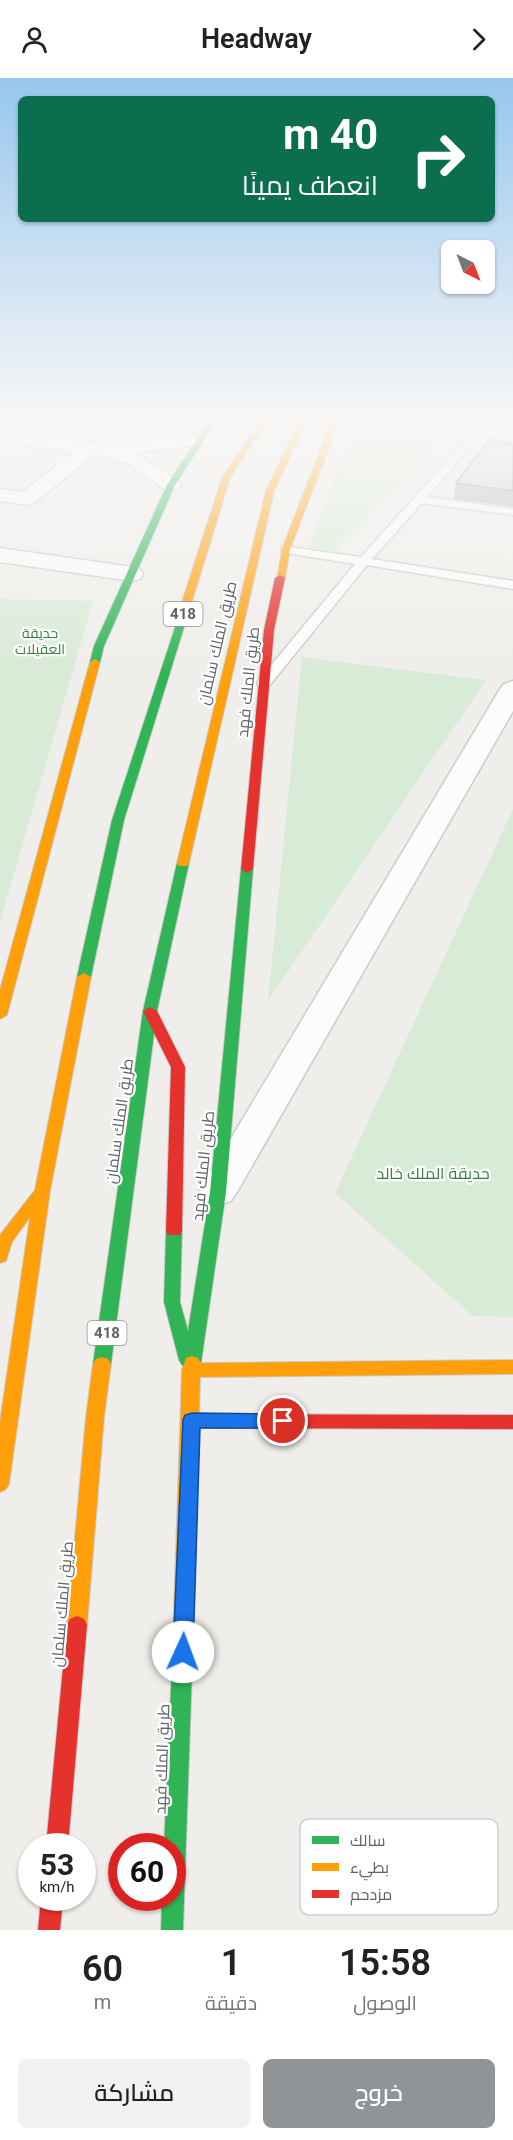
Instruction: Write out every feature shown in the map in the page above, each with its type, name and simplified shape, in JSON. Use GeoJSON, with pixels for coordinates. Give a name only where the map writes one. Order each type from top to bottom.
{"type":"FeatureCollection","features":[{"type":"Feature","properties":{"kind":"main road"},"geometry":{"type":"LineString","coordinates":[[0,1015],[99,646],[163,503]]}},
{"type":"Feature","properties":{"kind":"main road","name":"418"},"geometry":{"type":"LineString","coordinates":[[0,1484],[42,1191],[102,886],[118,820],[218,503]]}},
{"type":"Feature","properties":{"kind":"main road","name":"طريق الملك سلمان"},"geometry":{"type":"LineString","coordinates":[[58,1833],[95,1417],[150,1011],[267,503]]}},
{"type":"Feature","properties":{"kind":"main road","name":"طريق الملك فهد"},"geometry":{"type":"LineString","coordinates":[[172,1930],[192,1420],[191,1370],[218,1192],[269,630],[286,549],[303,503]]}},
{"type":"Feature","properties":{"kind":"main road"},"geometry":{"type":"LineString","coordinates":[[150,1011],[178,1067],[172,1302],[191,1370],[513,1367]]}},
{"type":"Feature","properties":{"kind":"main road"},"geometry":{"type":"LineString","coordinates":[[0,1257],[4,1241],[42,1191]]}},
{"type":"Feature","properties":{"kind":"main road"},"geometry":{"type":"LineString","coordinates":[[192,1420],[513,1422]]}},
{"type":"Feature","properties":{"kind":"main road"},"geometry":{"type":"LineString","coordinates":[[49,1930],[51,1911]]}},
{"type":"Feature","properties":{"kind":"street"},"geometry":{"type":"LineString","coordinates":[[0,555],[132,574]]}},
{"type":"Feature","properties":{"kind":"street"},"geometry":{"type":"LineString","coordinates":[[218,1192],[513,689]]}},
{"type":"Feature","properties":{"kind":"lane"},"geometry":{"type":"LineString","coordinates":[[264,683],[364,561],[415,503]]}},
{"type":"Feature","properties":{"kind":"lane"},"geometry":{"type":"LineString","coordinates":[[451,503],[513,512]]}},
{"type":"Feature","properties":{"kind":"lane"},"geometry":{"type":"LineString","coordinates":[[286,549],[513,585]]}},
{"type":"Feature","properties":{"kind":"green space"},"geometry":{"type":"Polygon","coordinates":[[[325,503],[379,503],[334,551],[309,547],[325,503]]]}},
{"type":"Feature","properties":{"kind":"green space","name":"حديقة العقيلات"},"geometry":{"type":"Polygon","coordinates":[[[0,599],[93,601],[0,922],[0,599]]]}},
{"type":"Feature","properties":{"kind":"green space"},"geometry":{"type":"Polygon","coordinates":[[[302,657],[486,680],[268,1001],[302,657]]]}},
{"type":"Feature","properties":{"kind":"green space","name":"حديقة الملك خالد"},"geometry":{"type":"Polygon","coordinates":[[[513,809],[513,1317],[473,1316],[335,1193],[513,809]]]}},
{"type":"Feature","properties":{"kind":"traffic: fast"},"geometry":{"type":"LineString","coordinates":[[95,662],[99,646],[163,503]]}},
{"type":"Feature","properties":{"kind":"traffic: fast"},"geometry":{"type":"LineString","coordinates":[[84,977],[118,820],[185,608]]}},
{"type":"Feature","properties":{"kind":"traffic: fast"},"geometry":{"type":"LineString","coordinates":[[102,1364],[150,1011],[183,863]]}},
{"type":"Feature","properties":{"kind":"traffic: fast"},"geometry":{"type":"LineString","coordinates":[[192,1363],[218,1192],[247,869]]}},
{"type":"Feature","properties":{"kind":"traffic: fast"},"geometry":{"type":"LineString","coordinates":[[174,1231],[172,1302],[188,1360]]}},
{"type":"Feature","properties":{"kind":"traffic: fast"},"geometry":{"type":"LineString","coordinates":[[172,1930],[183,1642]]}},
{"type":"Feature","properties":{"kind":"traffic: slow"},"geometry":{"type":"LineString","coordinates":[[185,608],[218,503]]}},
{"type":"Feature","properties":{"kind":"traffic: slow"},"geometry":{"type":"LineString","coordinates":[[183,863],[267,503]]}},
{"type":"Feature","properties":{"kind":"traffic: slow"},"geometry":{"type":"LineString","coordinates":[[280,578],[286,549],[304,503]]}},
{"type":"Feature","properties":{"kind":"traffic: slow"},"geometry":{"type":"LineString","coordinates":[[0,1015],[95,662]]}},
{"type":"Feature","properties":{"kind":"traffic: slow"},"geometry":{"type":"LineString","coordinates":[[0,1484],[42,1191],[84,977]]}},
{"type":"Feature","properties":{"kind":"traffic: slow"},"geometry":{"type":"LineString","coordinates":[[0,1257],[4,1241],[42,1191]]}},
{"type":"Feature","properties":{"kind":"traffic: slow"},"geometry":{"type":"LineString","coordinates":[[183,1642],[192,1363]]}},
{"type":"Feature","properties":{"kind":"traffic: slow"},"geometry":{"type":"LineString","coordinates":[[77,1625],[95,1417],[102,1364]]}},
{"type":"Feature","properties":{"kind":"traffic: slow"},"geometry":{"type":"LineString","coordinates":[[191,1370],[513,1367]]}},
{"type":"Feature","properties":{"kind":"traffic: jam"},"geometry":{"type":"LineString","coordinates":[[247,869],[269,630],[280,578]]}},
{"type":"Feature","properties":{"kind":"traffic: jam"},"geometry":{"type":"LineString","coordinates":[[150,1011],[178,1067],[174,1231]]}},
{"type":"Feature","properties":{"kind":"traffic: jam"},"geometry":{"type":"LineString","coordinates":[[192,1421],[513,1422]]}},
{"type":"Feature","properties":{"kind":"traffic: jam"},"geometry":{"type":"LineString","coordinates":[[58,1833],[77,1625]]}},
{"type":"Feature","properties":{"kind":"traffic: jam"},"geometry":{"type":"LineString","coordinates":[[49,1930],[51,1911]]}},
{"type":"Feature","properties":{"kind":"route"},"geometry":{"type":"LineString","coordinates":[[183,1652],[192,1420],[283,1421]]}}]}
